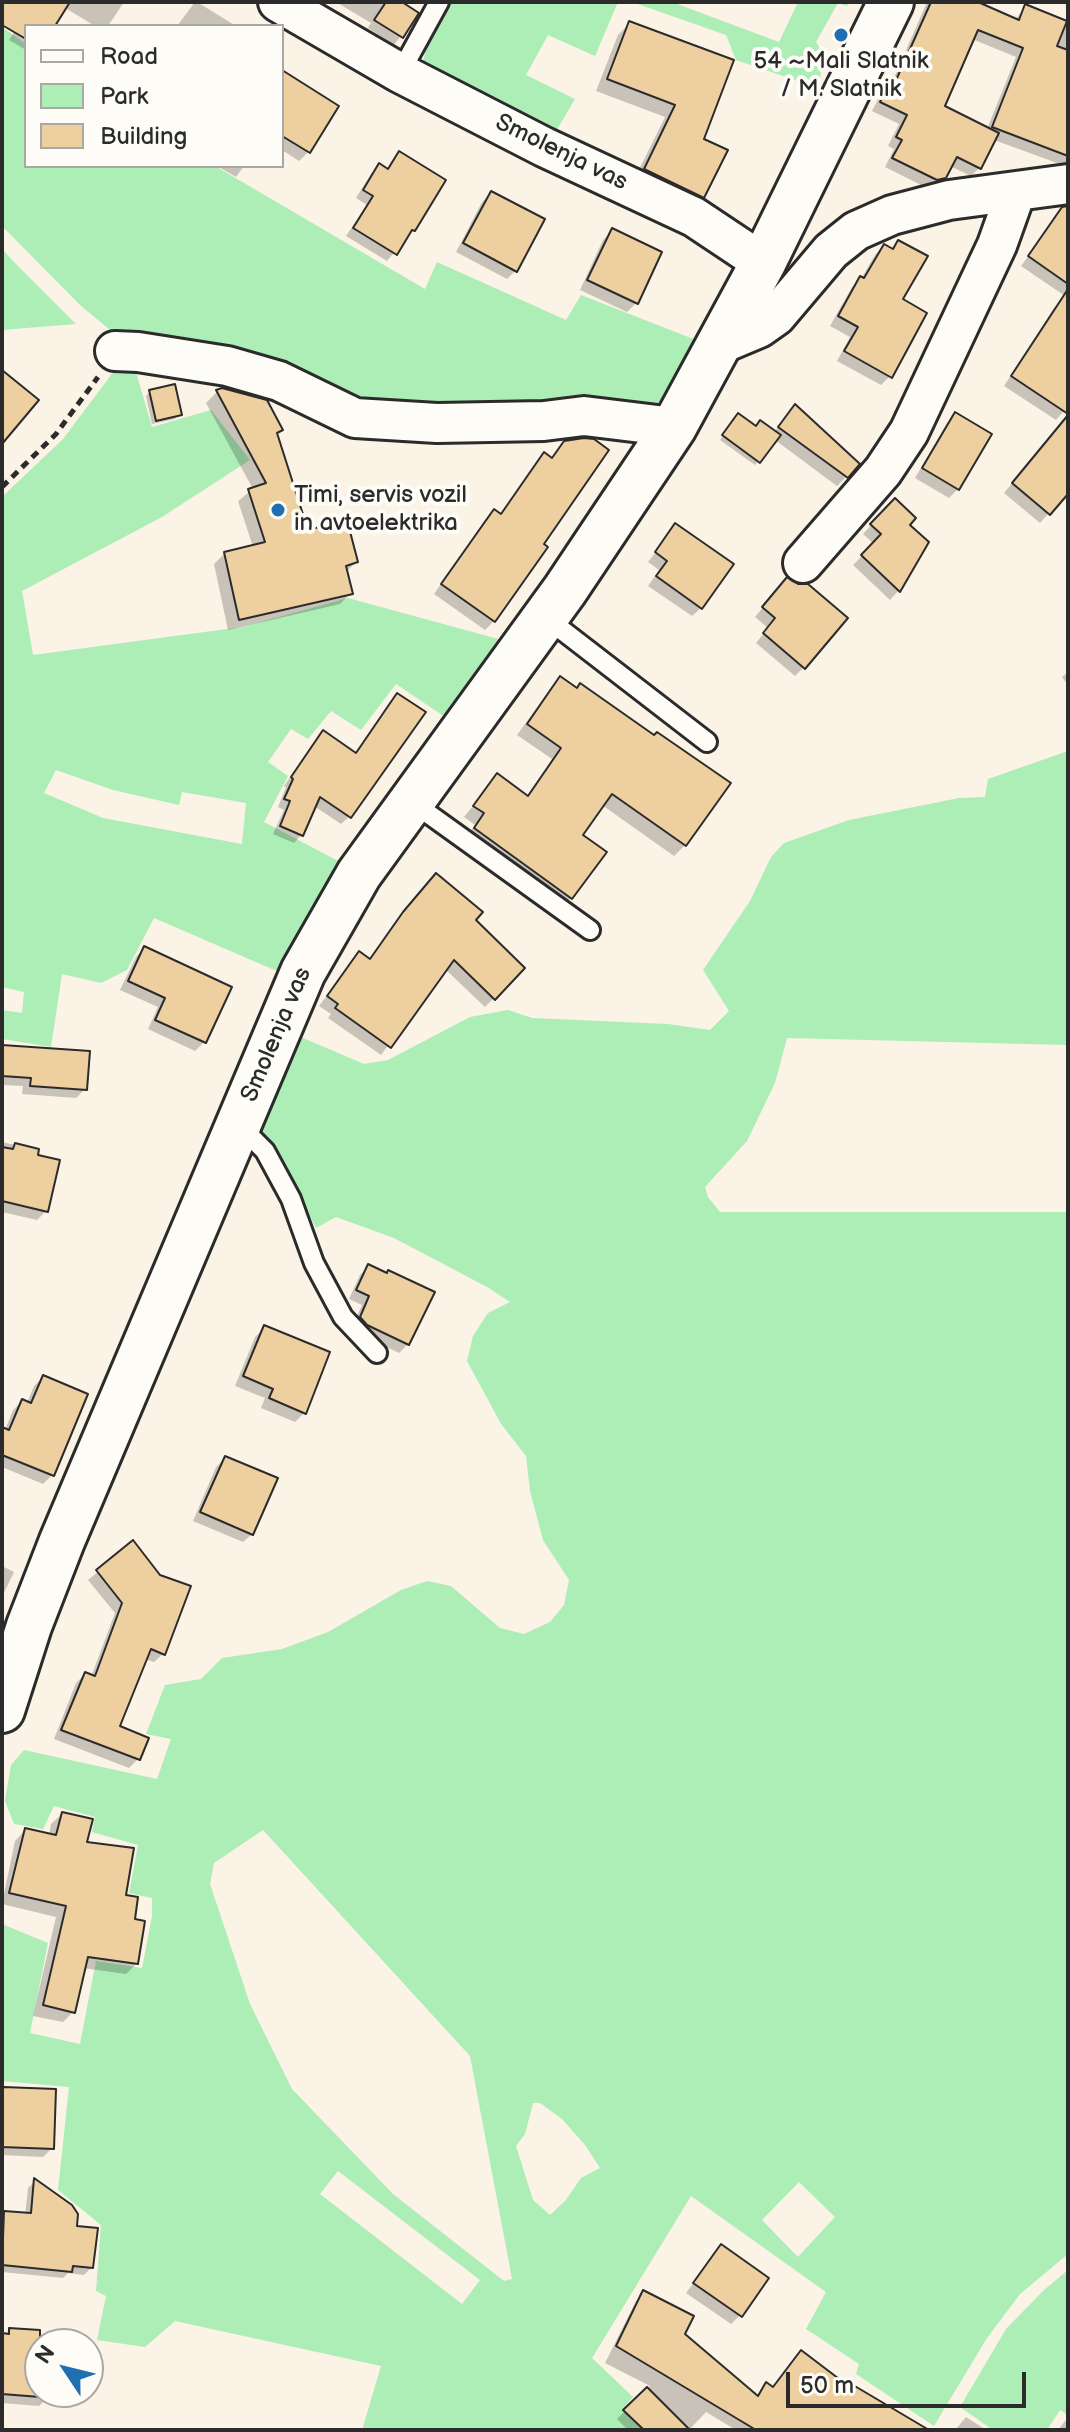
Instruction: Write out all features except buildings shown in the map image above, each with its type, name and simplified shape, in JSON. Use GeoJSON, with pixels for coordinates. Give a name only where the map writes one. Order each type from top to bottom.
{"type":"FeatureCollection","features":[{"type":"Feature","properties":{"kind":"main road"},"geometry":{"type":"LineString","coordinates":[[763,263],[891,2]]}},
{"type":"Feature","properties":{"kind":"main road","name":"Smolenja vas"},"geometry":{"type":"LineString","coordinates":[[2,1710],[29,1626],[62,1541],[303,972],[322,935],[359,874],[545,617],[674,427],[763,263]]}},
{"type":"Feature","properties":{"kind":"street","name":"Smolenja vas"},"geometry":{"type":"LineString","coordinates":[[278,2],[400,73],[544,147],[694,217],[763,263]]}},
{"type":"Feature","properties":{"kind":"street"},"geometry":{"type":"LineString","coordinates":[[721,344],[759,328],[776,316],[831,251],[856,231],[892,215],[949,200],[1068,184]]}},
{"type":"Feature","properties":{"kind":"street"},"geometry":{"type":"LineString","coordinates":[[803,563],[883,471],[909,432],[997,245],[1016,192]]}},
{"type":"Feature","properties":{"kind":"street"},"geometry":{"type":"LineString","coordinates":[[115,351],[227,366],[279,381],[355,418],[437,423],[544,421],[584,416],[674,427]]}},
{"type":"Feature","properties":{"kind":"lane"},"geometry":{"type":"LineString","coordinates":[[400,73],[439,2]]}},
{"type":"Feature","properties":{"kind":"lane"},"geometry":{"type":"LineString","coordinates":[[545,617],[707,742]]}},
{"type":"Feature","properties":{"kind":"lane"},"geometry":{"type":"LineString","coordinates":[[412,802],[590,930]]}},
{"type":"Feature","properties":{"kind":"lane"},"geometry":{"type":"LineString","coordinates":[[238,1124],[265,1151],[291,1199],[314,1263],[343,1317],[377,1353]]}},
{"type":"Feature","properties":{"kind":"path"},"geometry":{"type":"LineString","coordinates":[[2,487],[56,434],[115,351]]}},
{"type":"Feature","properties":{"kind":"green space"},"geometry":{"type":"Polygon","coordinates":[[[450,2],[618,2],[595,56],[548,35],[526,75],[575,99],[555,133],[421,72],[426,48],[450,2]]]}},
{"type":"Feature","properties":{"kind":"green space"},"geometry":{"type":"Polygon","coordinates":[[[632,2],[672,2],[779,42],[798,2],[849,2],[847,6],[838,3],[816,42],[824,56],[818,88],[736,60],[726,35],[632,2]]]}},
{"type":"Feature","properties":{"kind":"green space"},"geometry":{"type":"Polygon","coordinates":[[[2,27],[24,43],[24,168],[218,168],[425,289],[437,262],[566,320],[581,295],[701,342],[662,405],[625,408],[359,405],[120,338],[81,306],[2,226],[2,27]]]}},
{"type":"Feature","properties":{"kind":"green space"},"geometry":{"type":"Polygon","coordinates":[[[2,249],[14,262],[76,324],[2,330],[2,249]]]}},
{"type":"Feature","properties":{"kind":"green space"},"geometry":{"type":"Polygon","coordinates":[[[133,362],[152,427],[211,410],[250,460],[162,517],[22,591],[33,655],[242,627],[348,598],[502,640],[445,717],[396,684],[361,730],[331,711],[308,739],[291,729],[268,762],[288,776],[264,822],[340,862],[306,918],[279,972],[154,918],[127,970],[101,983],[62,974],[51,1047],[2,1039],[2,1010],[22,1013],[24,992],[2,987],[2,497],[63,439],[120,363],[133,362]],[[56,770],[44,793],[103,818],[242,844],[246,803],[182,792],[179,805],[113,790],[56,770]]]}},
{"type":"Feature","properties":{"kind":"green space"},"geometry":{"type":"Polygon","coordinates":[[[1068,751],[1068,1045],[787,1038],[775,1083],[747,1141],[705,1187],[708,1197],[720,1212],[1068,1212],[1068,2254],[1020,2294],[987,2338],[934,2426],[856,2374],[859,2364],[806,2329],[826,2292],[691,2196],[592,2358],[633,2397],[623,2409],[646,2430],[362,2430],[381,2366],[175,2321],[145,2347],[104,2341],[104,2328],[99,2328],[106,2296],[96,2291],[101,2225],[58,2190],[69,2087],[2,2081],[2,1924],[48,1943],[30,2033],[80,2044],[96,1961],[142,1968],[152,1916],[152,1898],[129,1893],[138,1845],[92,1832],[95,1817],[54,1806],[43,1829],[14,1824],[5,1801],[11,1765],[24,1750],[157,1779],[171,1739],[146,1734],[165,1685],[201,1679],[222,1658],[282,1649],[328,1632],[401,1590],[427,1581],[451,1586],[500,1628],[524,1634],[550,1622],[564,1605],[569,1580],[543,1540],[530,1491],[526,1456],[501,1424],[467,1361],[473,1336],[488,1313],[510,1302],[394,1238],[336,1217],[316,1228],[273,1146],[255,1127],[296,1035],[364,1064],[388,1060],[470,1017],[508,1010],[532,1018],[668,1024],[710,1030],[729,1011],[703,970],[750,901],[771,857],[784,843],[849,820],[959,798],[985,797],[988,779],[1068,751]],[[263,1830],[214,1863],[210,1884],[250,2004],[292,2089],[393,2194],[504,2281],[512,2279],[470,2056],[263,1830]],[[533,2103],[525,2134],[516,2146],[533,2200],[550,2215],[566,2200],[581,2178],[600,2168],[562,2119],[540,2103],[533,2103]],[[338,2171],[320,2194],[462,2304],[480,2280],[338,2171]],[[799,2182],[762,2220],[798,2257],[835,2217],[799,2182]]]}},
{"type":"Feature","properties":{"kind":"green space"},"geometry":{"type":"Polygon","coordinates":[[[1068,2270],[1068,2415],[1060,2410],[1047,2430],[993,2430],[960,2407],[1006,2329],[1068,2270]]]}},
{"type":"Feature","properties":{"kind":"place","name":"54 ~Mali Slatnik / M. Slatnik"},"geometry":{"type":"Point","coordinates":[841,35]}},
{"type":"Feature","properties":{"kind":"place","name":"Timi, servis vozil in avtoelektrika"},"geometry":{"type":"Point","coordinates":[278,510]}}]}
